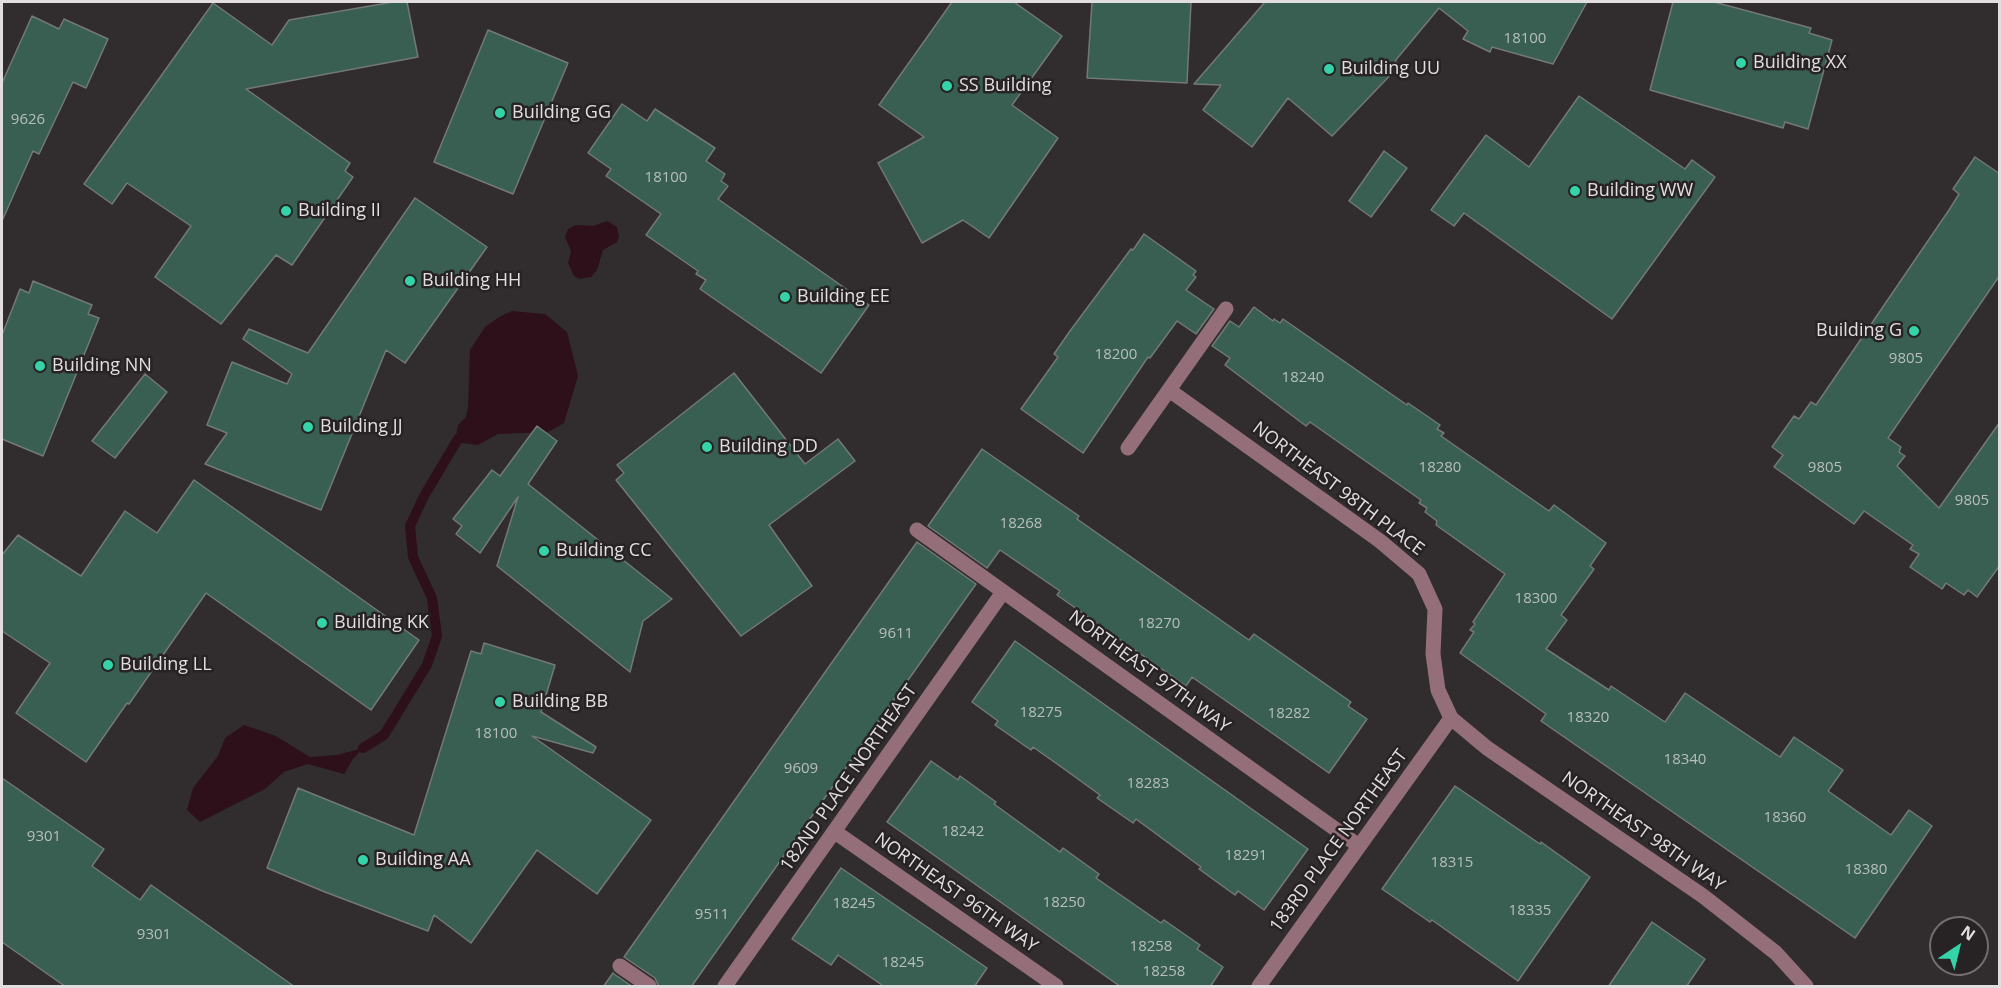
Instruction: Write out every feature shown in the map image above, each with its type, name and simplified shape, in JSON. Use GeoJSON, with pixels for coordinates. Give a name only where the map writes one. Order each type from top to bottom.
{"type":"FeatureCollection","features":[{"type":"Feature","properties":{"kind":"street"},"geometry":{"type":"LineString","coordinates":[[1128,448],[1226,309]]}},
{"type":"Feature","properties":{"kind":"street","name":"NORTHEAST 98TH PLACE"},"geometry":{"type":"LineString","coordinates":[[1169,390],[1371,534],[1419,574],[1435,609],[1433,654],[1438,690],[1451,718]]}},
{"type":"Feature","properties":{"kind":"street","name":"NORTHEAST 97TH WAY"},"geometry":{"type":"LineString","coordinates":[[917,530],[1359,846]]}},
{"type":"Feature","properties":{"kind":"street","name":"182ND PLACE NORTHEAST"},"geometry":{"type":"LineString","coordinates":[[725,987],[1003,592]]}},
{"type":"Feature","properties":{"kind":"street","name":"183RD PLACE NORTHEAST"},"geometry":{"type":"LineString","coordinates":[[1259,987],[1451,718]]}},
{"type":"Feature","properties":{"kind":"street","name":"NORTHEAST 98TH WAY"},"geometry":{"type":"LineString","coordinates":[[1451,718],[1486,748],[1703,896],[1776,953],[1806,987]]}},
{"type":"Feature","properties":{"kind":"street","name":"NORTHEAST 96TH WAY"},"geometry":{"type":"LineString","coordinates":[[835,832],[1056,987]]}},
{"type":"Feature","properties":{"kind":"street"},"geometry":{"type":"LineString","coordinates":[[620,966],[649,987]]}},
{"type":"Feature","properties":{"kind":"shaded area"},"geometry":{"type":"Polygon","coordinates":[[[607,221],[617,227],[619,237],[617,242],[603,250],[597,270],[591,277],[580,279],[574,276],[568,263],[571,251],[565,237],[568,229],[576,225],[593,226],[607,221]]]}},
{"type":"Feature","properties":{"kind":"shaded area"},"geometry":{"type":"Polygon","coordinates":[[[512,311],[545,314],[567,332],[578,376],[564,423],[548,432],[498,434],[478,445],[462,443],[456,436],[458,425],[466,417],[468,407],[470,350],[485,327],[512,311]]]}},
{"type":"Feature","properties":{"kind":"shaded area"},"geometry":{"type":"Polygon","coordinates":[[[244,725],[276,736],[310,757],[337,755],[363,748],[344,774],[308,764],[284,772],[265,789],[200,822],[187,810],[193,788],[218,756],[225,738],[244,725]]]}},
{"type":"Feature","properties":{"kind":"building"},"geometry":{"type":"Polygon","coordinates":[[[393,2],[407,2],[418,57],[246,89],[350,163],[345,171],[353,177],[292,265],[276,255],[221,324],[155,277],[191,226],[127,183],[112,204],[84,184],[213,3],[272,45],[289,20],[393,2]]]}},
{"type":"Feature","properties":{"kind":"building"},"geometry":{"type":"Polygon","coordinates":[[[952,2],[1014,2],[1062,36],[1012,105],[1058,138],[989,238],[963,220],[922,243],[878,163],[924,137],[879,105],[952,2]]]}},
{"type":"Feature","properties":{"kind":"building"},"geometry":{"type":"Polygon","coordinates":[[[1092,2],[1191,2],[1187,83],[1087,78],[1092,2]]]}},
{"type":"Feature","properties":{"kind":"building"},"geometry":{"type":"Polygon","coordinates":[[[1265,2],[1587,2],[1553,64],[1492,47],[1490,52],[1463,39],[1468,31],[1439,8],[1395,61],[1400,65],[1332,136],[1288,98],[1252,147],[1203,110],[1221,85],[1194,84],[1265,2]]]}},
{"type":"Feature","properties":{"kind":"building","name":"Building XX"},"geometry":{"type":"Polygon","coordinates":[[[1673,2],[1714,2],[1811,28],[1809,33],[1832,40],[1808,129],[1785,122],[1783,128],[1650,90],[1673,2]]]}},
{"type":"Feature","properties":{"kind":"building"},"geometry":{"type":"Polygon","coordinates":[[[32,16],[59,29],[64,19],[108,39],[86,88],[73,82],[39,154],[33,151],[2,221],[2,83],[32,16]]]}},
{"type":"Feature","properties":{"kind":"building","name":"Building GG"},"geometry":{"type":"Polygon","coordinates":[[[488,30],[568,63],[513,194],[434,162],[488,30]]]}},
{"type":"Feature","properties":{"kind":"building"},"geometry":{"type":"Polygon","coordinates":[[[1579,96],[1685,169],[1692,160],[1715,177],[1612,319],[1464,213],[1454,226],[1431,210],[1486,135],[1529,167],[1579,96]]]}},
{"type":"Feature","properties":{"kind":"building"},"geometry":{"type":"Polygon","coordinates":[[[622,104],[647,121],[655,109],[715,148],[706,161],[725,174],[721,181],[728,186],[718,199],[869,305],[821,373],[700,289],[706,280],[696,274],[698,271],[646,235],[661,214],[606,176],[611,169],[588,153],[622,104]]]}},
{"type":"Feature","properties":{"kind":"building"},"geometry":{"type":"Polygon","coordinates":[[[1384,151],[1407,168],[1371,217],[1349,201],[1384,151]]]}},
{"type":"Feature","properties":{"kind":"building"},"geometry":{"type":"Polygon","coordinates":[[[1975,157],[2000,174],[2000,275],[1888,438],[1901,447],[1899,452],[1905,456],[1897,466],[1939,508],[2000,422],[2000,565],[1977,597],[1968,590],[1964,595],[1946,583],[1942,589],[1910,567],[1919,554],[1910,549],[1913,545],[1864,511],[1854,524],[1774,467],[1783,455],[1772,447],[1794,416],[1799,419],[1811,402],[1816,405],[1949,210],[1959,194],[1953,189],[1975,157]]]}},
{"type":"Feature","properties":{"kind":"building"},"geometry":{"type":"Polygon","coordinates":[[[415,198],[487,247],[405,363],[386,350],[321,510],[205,464],[227,433],[207,425],[232,362],[287,384],[292,374],[243,339],[249,329],[308,353],[415,198]]]}},
{"type":"Feature","properties":{"kind":"building"},"geometry":{"type":"Polygon","coordinates":[[[1144,234],[1196,271],[1193,275],[1196,277],[1186,290],[1214,309],[1196,334],[1177,321],[1150,358],[1148,357],[1083,453],[1021,409],[1058,357],[1054,354],[1070,331],[1144,234]]]}},
{"type":"Feature","properties":{"kind":"building","name":"Building NN"},"geometry":{"type":"Polygon","coordinates":[[[33,281],[92,305],[88,314],[99,318],[43,456],[2,439],[2,335],[20,289],[29,293],[33,281]]]}},
{"type":"Feature","properties":{"kind":"building"},"geometry":{"type":"Polygon","coordinates":[[[1254,307],[1273,321],[1274,319],[1280,323],[1283,319],[1407,405],[1408,403],[1440,425],[1437,429],[1444,433],[1441,436],[1549,511],[1554,505],[1606,543],[1590,566],[1594,569],[1561,615],[1567,620],[1546,649],[1609,690],[1611,686],[1665,722],[1685,693],[1780,757],[1794,737],[1843,770],[1828,791],[1891,835],[1909,810],[1932,826],[1855,938],[1541,721],[1546,714],[1460,653],[1474,632],[1470,630],[1475,624],[1473,622],[1505,574],[1436,525],[1437,521],[1425,512],[1427,508],[1419,503],[1421,500],[1310,422],[1306,426],[1225,365],[1230,358],[1212,346],[1230,321],[1239,327],[1254,307]]]}},
{"type":"Feature","properties":{"kind":"building"},"geometry":{"type":"Polygon","coordinates":[[[734,373],[805,464],[838,439],[855,461],[769,525],[812,586],[741,636],[616,480],[624,473],[617,465],[734,373]]]}},
{"type":"Feature","properties":{"kind":"building"},"geometry":{"type":"Polygon","coordinates":[[[145,374],[167,392],[115,458],[92,441],[145,374]]]}},
{"type":"Feature","properties":{"kind":"building","name":"Building CC"},"geometry":{"type":"Polygon","coordinates":[[[537,426],[557,441],[528,484],[672,599],[643,621],[630,672],[497,566],[518,497],[480,553],[456,534],[462,526],[453,519],[492,470],[500,476],[537,426]]]}},
{"type":"Feature","properties":{"kind":"building"},"geometry":{"type":"Polygon","coordinates":[[[982,449],[1079,516],[1077,519],[1249,640],[1254,634],[1351,702],[1348,706],[1367,719],[1329,773],[1192,677],[1186,686],[1057,595],[1060,591],[1000,550],[987,568],[928,526],[982,449]]]}},
{"type":"Feature","properties":{"kind":"building"},"geometry":{"type":"Polygon","coordinates":[[[194,480],[419,640],[371,710],[206,593],[86,762],[16,713],[50,663],[2,631],[2,555],[18,535],[81,576],[125,511],[157,533],[194,480]]]}},
{"type":"Feature","properties":{"kind":"building"},"geometry":{"type":"Polygon","coordinates":[[[917,542],[976,584],[691,987],[659,987],[655,978],[624,957],[917,542]]]}},
{"type":"Feature","properties":{"kind":"building"},"geometry":{"type":"Polygon","coordinates":[[[1015,641],[1308,849],[1264,910],[1238,891],[1235,895],[1136,819],[1133,823],[1097,798],[1100,795],[1033,747],[1031,750],[995,725],[998,721],[972,702],[1015,641]]]}},
{"type":"Feature","properties":{"kind":"building"},"geometry":{"type":"Polygon","coordinates":[[[484,643],[555,665],[541,712],[596,747],[593,753],[532,736],[651,820],[597,894],[537,850],[471,943],[434,915],[428,931],[267,868],[298,788],[414,835],[471,651],[481,654],[484,643]]]}},
{"type":"Feature","properties":{"kind":"building"},"geometry":{"type":"Polygon","coordinates":[[[931,761],[958,780],[960,776],[1060,852],[1063,848],[1099,874],[1096,878],[1161,923],[1164,920],[1200,945],[1197,949],[1223,967],[1210,987],[1121,987],[887,822],[931,761]]]}},
{"type":"Feature","properties":{"kind":"building"},"geometry":{"type":"Polygon","coordinates":[[[2,778],[104,849],[92,866],[140,900],[151,885],[295,987],[66,987],[2,942],[2,778]]]}},
{"type":"Feature","properties":{"kind":"building"},"geometry":{"type":"Polygon","coordinates":[[[1455,786],[1590,877],[1518,981],[1432,920],[1430,922],[1382,889],[1455,786]]]}},
{"type":"Feature","properties":{"kind":"building"},"geometry":{"type":"Polygon","coordinates":[[[841,868],[987,968],[974,987],[885,987],[838,955],[831,965],[792,939],[841,868]]]}},
{"type":"Feature","properties":{"kind":"building"},"geometry":{"type":"Polygon","coordinates":[[[1652,922],[1705,959],[1686,987],[1608,987],[1652,922]]]}},
{"type":"Feature","properties":{"kind":"building"},"geometry":{"type":"Polygon","coordinates":[[[614,974],[633,987],[603,987],[614,974]]]}},
{"type":"Feature","properties":{"kind":"waterway"},"geometry":{"type":"LineString","coordinates":[[363,748],[384,735],[427,665],[437,636],[432,598],[413,557],[410,526],[424,496],[458,439]]}},
{"type":"Feature","properties":{"kind":"place","name":"Building XX"},"geometry":{"type":"Point","coordinates":[1741,63]}},
{"type":"Feature","properties":{"kind":"place","name":"Building UU"},"geometry":{"type":"Point","coordinates":[1329,69]}},
{"type":"Feature","properties":{"kind":"place","name":"SS Building"},"geometry":{"type":"Point","coordinates":[947,86]}},
{"type":"Feature","properties":{"kind":"place","name":"Building GG"},"geometry":{"type":"Point","coordinates":[500,113]}},
{"type":"Feature","properties":{"kind":"place","name":"Building WW"},"geometry":{"type":"Point","coordinates":[1575,191]}},
{"type":"Feature","properties":{"kind":"place","name":"Building II"},"geometry":{"type":"Point","coordinates":[286,211]}},
{"type":"Feature","properties":{"kind":"place","name":"Building HH"},"geometry":{"type":"Point","coordinates":[410,281]}},
{"type":"Feature","properties":{"kind":"place","name":"Building EE"},"geometry":{"type":"Point","coordinates":[785,297]}},
{"type":"Feature","properties":{"kind":"place","name":"Building G"},"geometry":{"type":"Point","coordinates":[1914,331]}},
{"type":"Feature","properties":{"kind":"place","name":"Building NN"},"geometry":{"type":"Point","coordinates":[40,366]}},
{"type":"Feature","properties":{"kind":"place","name":"Building JJ"},"geometry":{"type":"Point","coordinates":[308,427]}},
{"type":"Feature","properties":{"kind":"place","name":"Building DD"},"geometry":{"type":"Point","coordinates":[707,447]}},
{"type":"Feature","properties":{"kind":"place","name":"Building CC"},"geometry":{"type":"Point","coordinates":[544,551]}},
{"type":"Feature","properties":{"kind":"place","name":"Building KK"},"geometry":{"type":"Point","coordinates":[322,623]}},
{"type":"Feature","properties":{"kind":"place","name":"Building LL"},"geometry":{"type":"Point","coordinates":[108,665]}},
{"type":"Feature","properties":{"kind":"place","name":"Building BB"},"geometry":{"type":"Point","coordinates":[500,702]}},
{"type":"Feature","properties":{"kind":"place","name":"Building AA"},"geometry":{"type":"Point","coordinates":[363,860]}}]}
